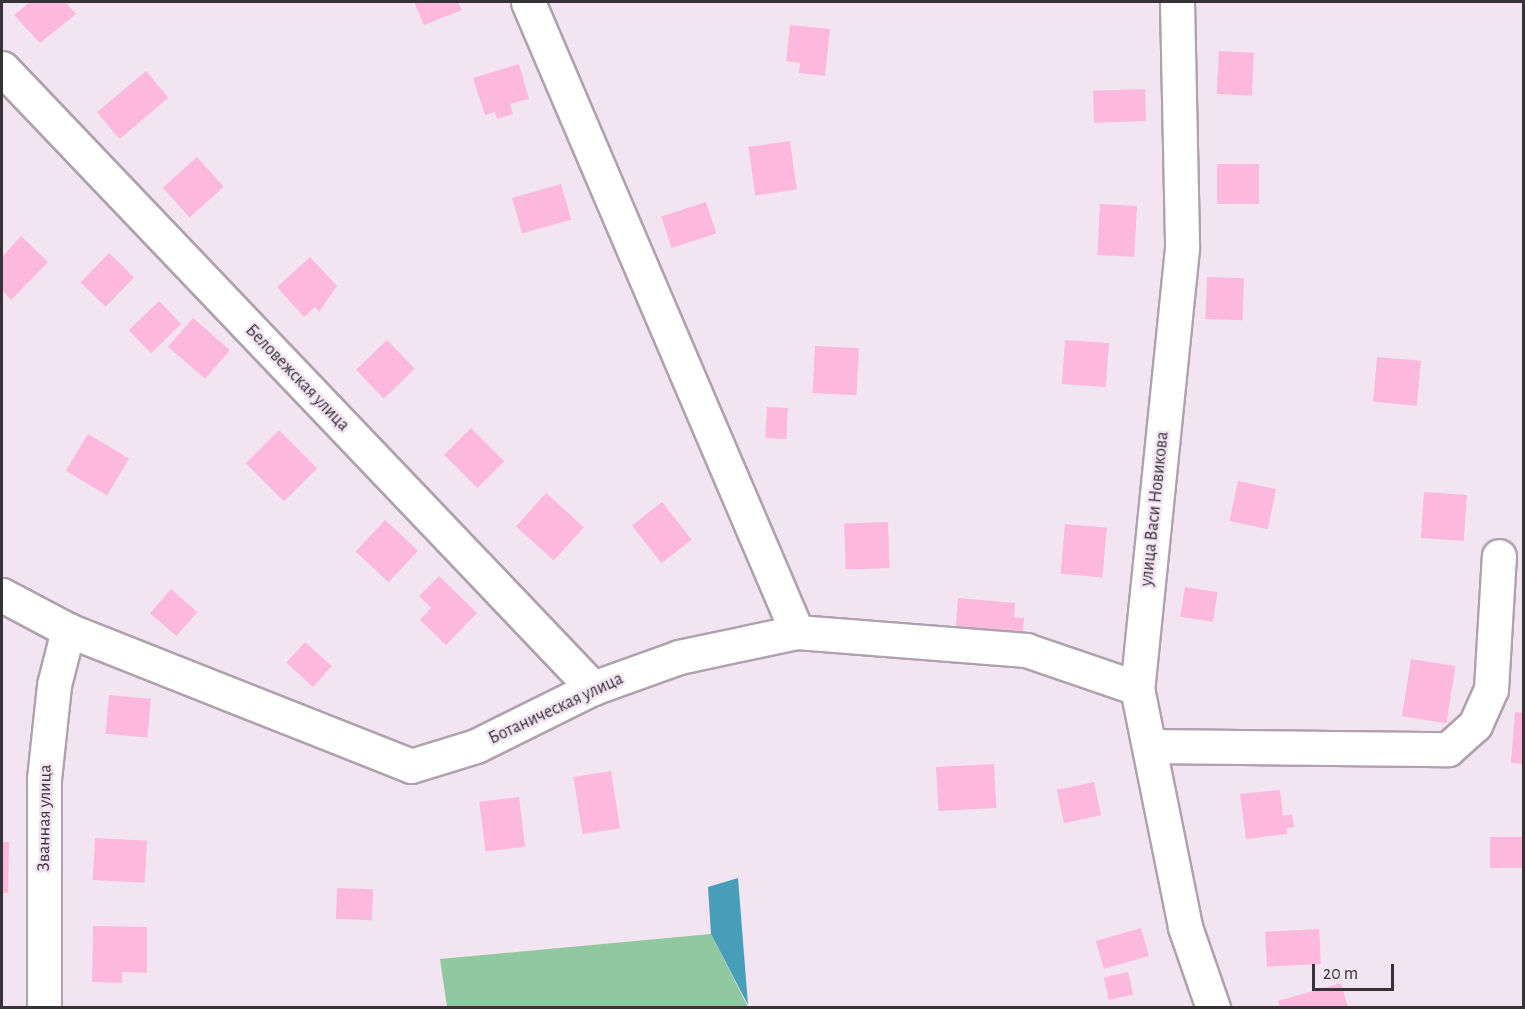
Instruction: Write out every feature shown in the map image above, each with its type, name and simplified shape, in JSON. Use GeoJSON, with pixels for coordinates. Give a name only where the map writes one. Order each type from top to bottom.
{"type":"FeatureCollection","features":[{"type":"Feature","properties":{"kind":"street"},"geometry":{"type":"LineString","coordinates":[[528,2],[797,632]]}},
{"type":"Feature","properties":{"kind":"street","name":"улица Васи Новикова"},"geometry":{"type":"LineString","coordinates":[[1177,2],[1182,249],[1137,688],[1185,927],[1213,1008]]}},
{"type":"Feature","properties":{"kind":"street","name":"Беловежская улица"},"geometry":{"type":"LineString","coordinates":[[2,68],[593,688]]}},
{"type":"Feature","properties":{"kind":"street"},"geometry":{"type":"LineString","coordinates":[[1149,746],[1448,749],[1475,725],[1491,690],[1499,556]]}},
{"type":"Feature","properties":{"kind":"street","name":"Ботаническая улица"},"geometry":{"type":"LineString","coordinates":[[2,595],[68,630],[411,766],[476,746],[593,688],[678,657],[797,632],[1026,650],[1137,688]]}},
{"type":"Feature","properties":{"kind":"street","name":"Званная улица"},"geometry":{"type":"LineString","coordinates":[[44,1008],[44,779],[54,685],[68,630]]}},
{"type":"Feature","properties":{"kind":"green space"},"geometry":{"type":"Polygon","coordinates":[[[711,934],[748,1007],[447,1007],[440,959],[711,934]]]}},
{"type":"Feature","properties":{"kind":"water"},"geometry":{"type":"Polygon","coordinates":[[[738,878],[748,1005],[711,934],[708,887],[738,878]]]}},
{"type":"Feature","properties":{"kind":"building"},"geometry":{"type":"Polygon","coordinates":[[[30,2],[65,2],[76,14],[40,43],[14,15],[30,2]]]}},
{"type":"Feature","properties":{"kind":"building"},"geometry":{"type":"Polygon","coordinates":[[[414,2],[458,2],[462,10],[424,25],[414,2]]]}},
{"type":"Feature","properties":{"kind":"building"},"geometry":{"type":"Polygon","coordinates":[[[790,25],[830,29],[825,76],[799,73],[800,63],[786,61],[790,25]]]}},
{"type":"Feature","properties":{"kind":"building"},"geometry":{"type":"Polygon","coordinates":[[[1219,51],[1254,53],[1252,96],[1217,94],[1219,51]]]}},
{"type":"Feature","properties":{"kind":"building"},"geometry":{"type":"Polygon","coordinates":[[[519,64],[529,99],[510,104],[513,114],[497,119],[495,112],[485,115],[473,78],[519,64]]]}},
{"type":"Feature","properties":{"kind":"building"},"geometry":{"type":"Polygon","coordinates":[[[146,71],[168,98],[119,139],[97,112],[146,71]]]}},
{"type":"Feature","properties":{"kind":"building"},"geometry":{"type":"Polygon","coordinates":[[[1145,89],[1146,121],[1094,123],[1093,91],[1145,89]]]}},
{"type":"Feature","properties":{"kind":"building"},"geometry":{"type":"Polygon","coordinates":[[[790,141],[797,190],[755,195],[748,147],[790,141]]]}},
{"type":"Feature","properties":{"kind":"building"},"geometry":{"type":"Polygon","coordinates":[[[197,157],[224,187],[190,218],[163,188],[197,157]]]}},
{"type":"Feature","properties":{"kind":"building"},"geometry":{"type":"Polygon","coordinates":[[[1217,164],[1259,164],[1259,204],[1217,204],[1217,164]]]}},
{"type":"Feature","properties":{"kind":"building"},"geometry":{"type":"Polygon","coordinates":[[[561,184],[571,220],[522,234],[512,198],[561,184]]]}},
{"type":"Feature","properties":{"kind":"building"},"geometry":{"type":"Polygon","coordinates":[[[706,202],[716,233],[671,248],[661,217],[706,202]]]}},
{"type":"Feature","properties":{"kind":"building"},"geometry":{"type":"Polygon","coordinates":[[[1100,204],[1137,206],[1134,257],[1097,255],[1100,204]]]}},
{"type":"Feature","properties":{"kind":"building"},"geometry":{"type":"Polygon","coordinates":[[[21,236],[48,262],[11,300],[2,290],[2,257],[21,236]]]}},
{"type":"Feature","properties":{"kind":"building"},"geometry":{"type":"Polygon","coordinates":[[[109,253],[134,277],[106,307],[81,282],[109,253]]]}},
{"type":"Feature","properties":{"kind":"building"},"geometry":{"type":"Polygon","coordinates":[[[310,257],[337,286],[319,312],[315,307],[304,317],[277,287],[310,257]]]}},
{"type":"Feature","properties":{"kind":"building"},"geometry":{"type":"Polygon","coordinates":[[[1207,277],[1244,278],[1243,320],[1206,319],[1207,277]]]}},
{"type":"Feature","properties":{"kind":"building"},"geometry":{"type":"Polygon","coordinates":[[[159,301],[181,324],[151,353],[129,330],[159,301]]]}},
{"type":"Feature","properties":{"kind":"building"},"geometry":{"type":"Polygon","coordinates":[[[193,318],[230,350],[205,379],[168,347],[193,318]]]}},
{"type":"Feature","properties":{"kind":"building"},"geometry":{"type":"Polygon","coordinates":[[[387,340],[415,369],[384,399],[356,370],[387,340]]]}},
{"type":"Feature","properties":{"kind":"building"},"geometry":{"type":"Polygon","coordinates":[[[1065,340],[1109,343],[1106,387],[1062,384],[1065,340]]]}},
{"type":"Feature","properties":{"kind":"building"},"geometry":{"type":"Polygon","coordinates":[[[815,346],[859,348],[856,395],[813,393],[815,346]]]}},
{"type":"Feature","properties":{"kind":"building"},"geometry":{"type":"Polygon","coordinates":[[[1377,357],[1421,361],[1417,406],[1373,402],[1377,357]]]}},
{"type":"Feature","properties":{"kind":"building"},"geometry":{"type":"Polygon","coordinates":[[[767,407],[788,408],[786,439],[765,438],[767,407]]]}},
{"type":"Feature","properties":{"kind":"building"},"geometry":{"type":"Polygon","coordinates":[[[471,428],[504,461],[477,488],[444,455],[471,428]]]}},
{"type":"Feature","properties":{"kind":"building"},"geometry":{"type":"Polygon","coordinates":[[[279,430],[317,468],[284,501],[246,463],[279,430]]]}},
{"type":"Feature","properties":{"kind":"building"},"geometry":{"type":"Polygon","coordinates":[[[88,434],[129,459],[107,496],[66,471],[88,434]]]}},
{"type":"Feature","properties":{"kind":"building"},"geometry":{"type":"Polygon","coordinates":[[[1238,481],[1276,489],[1268,529],[1229,521],[1238,481]]]}},
{"type":"Feature","properties":{"kind":"building"},"geometry":{"type":"Polygon","coordinates":[[[1424,492],[1467,495],[1464,541],[1421,538],[1424,492]]]}},
{"type":"Feature","properties":{"kind":"building"},"geometry":{"type":"Polygon","coordinates":[[[546,493],[584,527],[554,561],[516,526],[546,493]]]}},
{"type":"Feature","properties":{"kind":"building"},"geometry":{"type":"Polygon","coordinates":[[[662,502],[692,540],[662,563],[632,525],[662,502]]]}},
{"type":"Feature","properties":{"kind":"building"},"geometry":{"type":"Polygon","coordinates":[[[385,520],[418,551],[389,582],[356,551],[385,520]]]}},
{"type":"Feature","properties":{"kind":"building"},"geometry":{"type":"Polygon","coordinates":[[[888,522],[890,568],[846,570],[844,524],[888,522]]]}},
{"type":"Feature","properties":{"kind":"building"},"geometry":{"type":"Polygon","coordinates":[[[1065,524],[1107,528],[1102,577],[1061,574],[1065,524]]]}},
{"type":"Feature","properties":{"kind":"building"},"geometry":{"type":"Polygon","coordinates":[[[439,576],[477,613],[446,645],[420,620],[431,608],[419,596],[439,576]]]}},
{"type":"Feature","properties":{"kind":"building"},"geometry":{"type":"Polygon","coordinates":[[[1185,587],[1218,592],[1213,622],[1180,617],[1185,587]]]}},
{"type":"Feature","properties":{"kind":"building"},"geometry":{"type":"Polygon","coordinates":[[[171,589],[197,612],[176,636],[150,613],[171,589]]]}},
{"type":"Feature","properties":{"kind":"building"},"geometry":{"type":"Polygon","coordinates":[[[958,598],[1015,603],[1014,617],[1024,618],[1022,645],[955,640],[958,598]]]}},
{"type":"Feature","properties":{"kind":"building"},"geometry":{"type":"Polygon","coordinates":[[[305,642],[332,666],[313,687],[286,663],[305,642]]]}},
{"type":"Feature","properties":{"kind":"building"},"geometry":{"type":"Polygon","coordinates":[[[1411,659],[1455,666],[1446,723],[1402,716],[1411,659]]]}},
{"type":"Feature","properties":{"kind":"building"},"geometry":{"type":"Polygon","coordinates":[[[109,695],[151,699],[147,738],[106,734],[109,695]]]}},
{"type":"Feature","properties":{"kind":"building"},"geometry":{"type":"Polygon","coordinates":[[[1515,712],[1524,713],[1524,764],[1511,763],[1515,712]]]}},
{"type":"Feature","properties":{"kind":"building"},"geometry":{"type":"Polygon","coordinates":[[[994,764],[996,808],[938,811],[936,767],[994,764]]]}},
{"type":"Feature","properties":{"kind":"building"},"geometry":{"type":"Polygon","coordinates":[[[611,771],[620,828],[583,834],[573,777],[611,771]]]}},
{"type":"Feature","properties":{"kind":"building"},"geometry":{"type":"Polygon","coordinates":[[[1094,782],[1101,815],[1064,823],[1057,790],[1094,782]]]}},
{"type":"Feature","properties":{"kind":"building"},"geometry":{"type":"Polygon","coordinates":[[[1280,790],[1283,816],[1292,814],[1294,827],[1287,828],[1287,834],[1246,839],[1240,794],[1280,790]]]}},
{"type":"Feature","properties":{"kind":"building"},"geometry":{"type":"Polygon","coordinates":[[[519,797],[525,847],[485,852],[479,802],[519,797]]]}},
{"type":"Feature","properties":{"kind":"building"},"geometry":{"type":"Polygon","coordinates":[[[1490,837],[1524,837],[1524,868],[1490,868],[1490,837]]]}},
{"type":"Feature","properties":{"kind":"building"},"geometry":{"type":"Polygon","coordinates":[[[95,838],[147,841],[145,883],[93,880],[95,838]]]}},
{"type":"Feature","properties":{"kind":"building"},"geometry":{"type":"Polygon","coordinates":[[[2,842],[9,842],[8,893],[2,893],[2,842]]]}},
{"type":"Feature","properties":{"kind":"building"},"geometry":{"type":"Polygon","coordinates":[[[337,888],[373,889],[372,920],[336,919],[337,888]]]}},
{"type":"Feature","properties":{"kind":"building"},"geometry":{"type":"Polygon","coordinates":[[[93,926],[147,927],[147,973],[122,972],[122,983],[92,982],[93,926]]]}},
{"type":"Feature","properties":{"kind":"building"},"geometry":{"type":"Polygon","coordinates":[[[1141,928],[1149,956],[1104,969],[1096,941],[1141,928]]]}},
{"type":"Feature","properties":{"kind":"building"},"geometry":{"type":"Polygon","coordinates":[[[1319,929],[1321,964],[1267,967],[1265,932],[1319,929]]]}},
{"type":"Feature","properties":{"kind":"building"},"geometry":{"type":"Polygon","coordinates":[[[1128,972],[1133,994],[1109,1000],[1104,978],[1128,972]]]}},
{"type":"Feature","properties":{"kind":"building"},"geometry":{"type":"Polygon","coordinates":[[[1341,983],[1348,1008],[1280,1008],[1278,1001],[1341,983]]]}}]}
